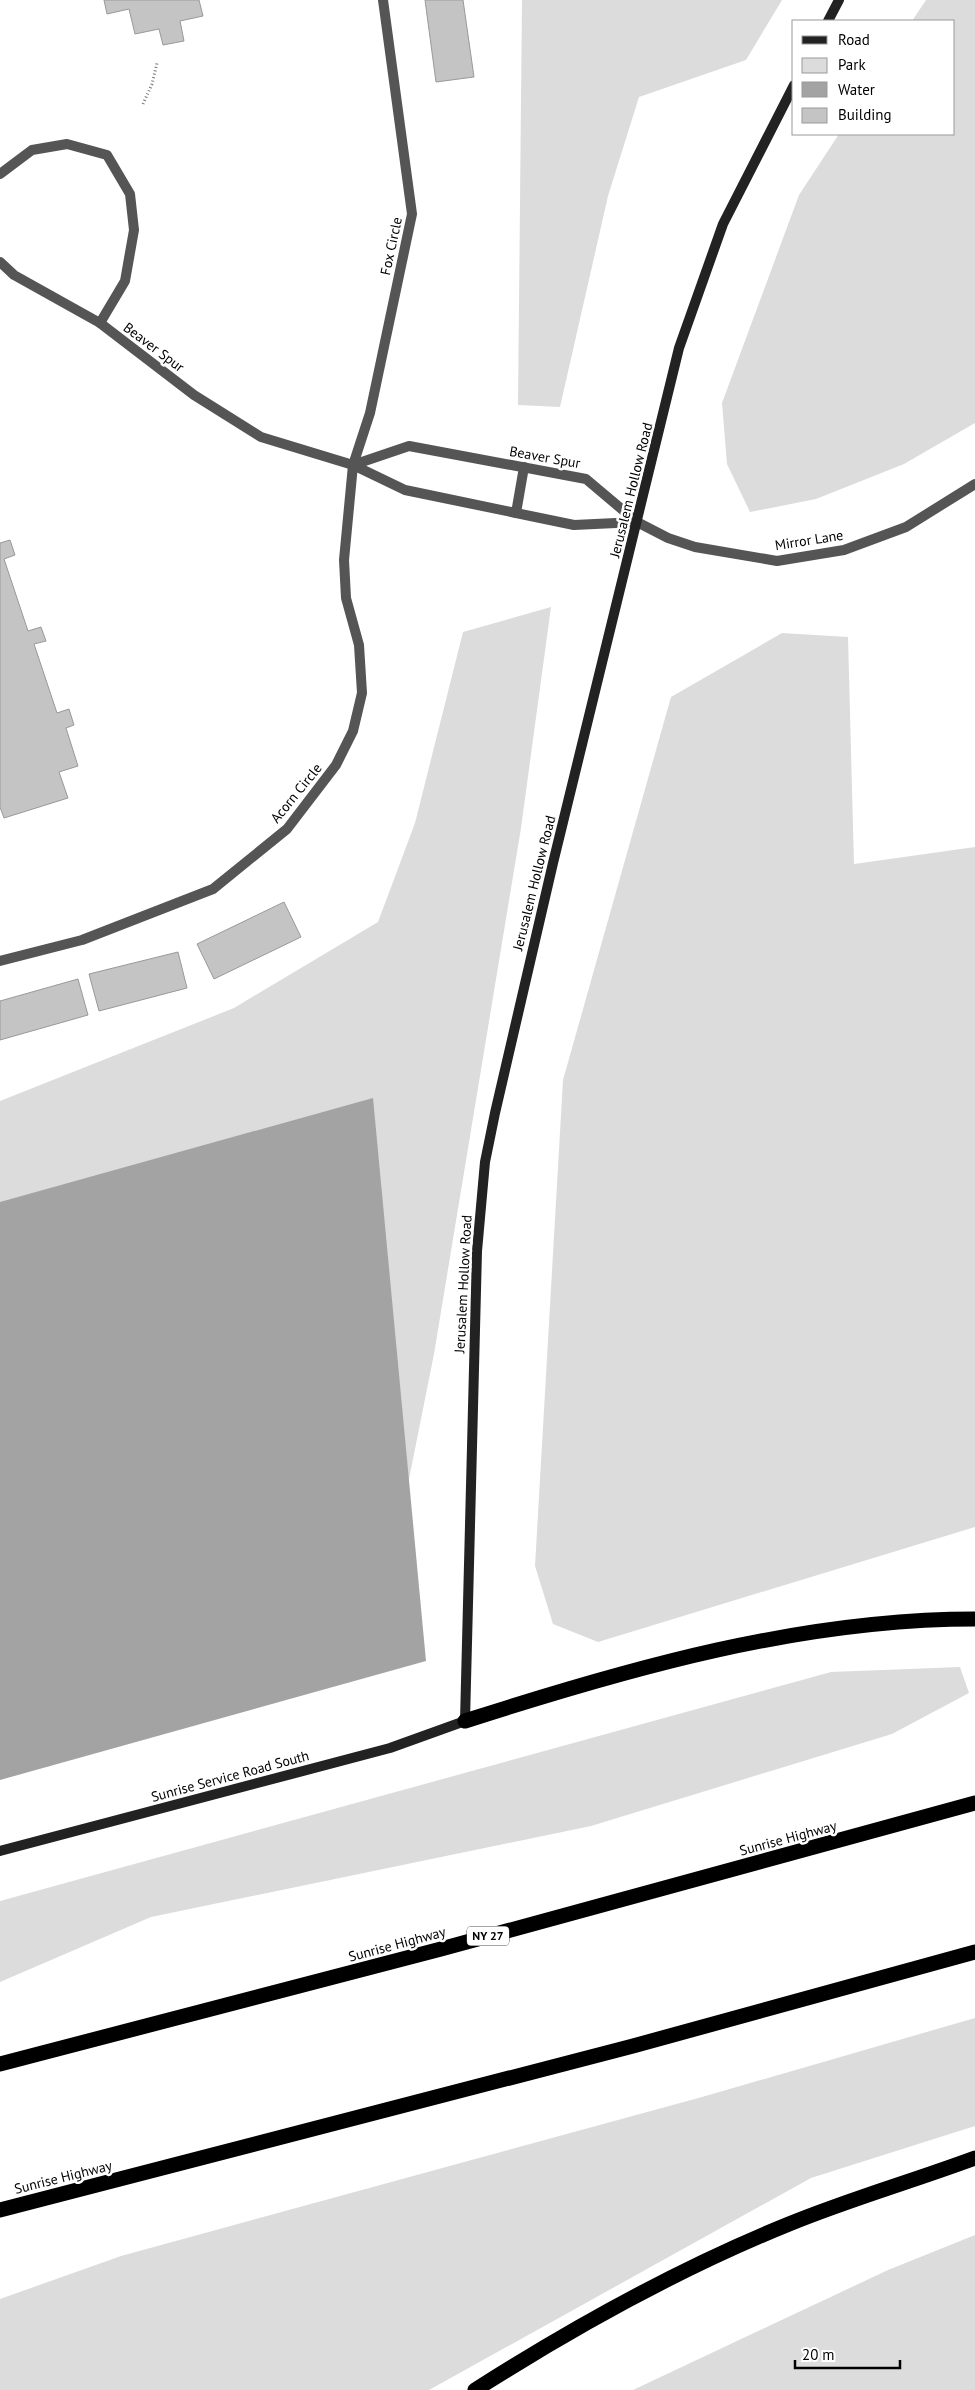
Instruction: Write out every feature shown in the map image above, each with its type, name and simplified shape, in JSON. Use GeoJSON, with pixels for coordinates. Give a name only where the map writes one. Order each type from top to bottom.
{"type":"FeatureCollection","features":[{"type":"Feature","properties":{"kind":"highway"},"geometry":{"type":"LineString","coordinates":[[465,1721],[567,1688],[773,1638],[868,1624],[975,1619]]}},
{"type":"Feature","properties":{"kind":"highway","name":"Sunrise Highway"},"geometry":{"type":"LineString","coordinates":[[0,2064],[441,1949],[975,1803]]}},
{"type":"Feature","properties":{"kind":"highway","name":"Sunrise Highway"},"geometry":{"type":"LineString","coordinates":[[0,2210],[624,2049],[975,1952]]}},
{"type":"Feature","properties":{"kind":"highway"},"geometry":{"type":"LineString","coordinates":[[475,2390],[570,2332],[736,2247],[859,2197],[975,2158]]}},
{"type":"Feature","properties":{"kind":"street","name":"Fox Circle"},"geometry":{"type":"LineString","coordinates":[[354,465],[370,413],[412,214],[383,0]]}},
{"type":"Feature","properties":{"kind":"street"},"geometry":{"type":"LineString","coordinates":[[829,20],[839,0]]}},
{"type":"Feature","properties":{"kind":"street","name":"Jerusalem Hollow Road"},"geometry":{"type":"LineString","coordinates":[[465,1721],[477,1251],[486,1162],[504,1065],[679,348],[704,272],[744,180],[792,90]]}},
{"type":"Feature","properties":{"kind":"street"},"geometry":{"type":"LineString","coordinates":[[0,174],[32,150],[67,144],[106,155],[130,194],[134,230],[125,281],[100,323]]}},
{"type":"Feature","properties":{"kind":"street","name":"Beaver Spur"},"geometry":{"type":"LineString","coordinates":[[0,262],[14,275],[100,323],[194,394],[261,437],[354,465],[405,490],[574,525],[637,522]]}},
{"type":"Feature","properties":{"kind":"street","name":"Beaver Spur"},"geometry":{"type":"LineString","coordinates":[[354,465],[409,446],[586,479],[637,522]]}},
{"type":"Feature","properties":{"kind":"street","name":"Acorn Circle"},"geometry":{"type":"LineString","coordinates":[[0,961],[82,940],[213,889],[287,829],[336,765],[352,731],[362,693],[358,645],[346,598],[344,560],[354,465]]}},
{"type":"Feature","properties":{"kind":"street"},"geometry":{"type":"LineString","coordinates":[[516,512],[524,467]]}},
{"type":"Feature","properties":{"kind":"street","name":"Mirror Lane"},"geometry":{"type":"LineString","coordinates":[[637,522],[668,538],[695,547],[777,561],[844,550],[906,527],[975,484]]}},
{"type":"Feature","properties":{"kind":"street","name":"Sunrise Service Road South"},"geometry":{"type":"LineString","coordinates":[[0,1851],[390,1748],[465,1721]]}},
{"type":"Feature","properties":{"kind":"path"},"geometry":{"type":"LineString","coordinates":[[143,104],[152,84],[157,63]]}},
{"type":"Feature","properties":{"kind":"green space"},"geometry":{"type":"Polygon","coordinates":[[[522,0],[782,0],[746,60],[639,97],[608,196],[560,407],[518,405],[522,0]]]}},
{"type":"Feature","properties":{"kind":"green space"},"geometry":{"type":"Polygon","coordinates":[[[926,0],[975,0],[975,423],[904,464],[816,499],[750,512],[727,464],[722,403],[799,195],[838,135],[955,135],[955,20],[913,20],[926,0]]]}},
{"type":"Feature","properties":{"kind":"green space"},"geometry":{"type":"Polygon","coordinates":[[[551,607],[521,828],[434,1354],[381,1619],[0,1307],[0,1101],[234,1008],[378,922],[415,823],[463,632],[551,607]]]}},
{"type":"Feature","properties":{"kind":"green space"},"geometry":{"type":"Polygon","coordinates":[[[782,633],[848,637],[854,864],[975,847],[975,1527],[598,1642],[553,1624],[535,1566],[563,1080],[671,697],[782,633]]]}},
{"type":"Feature","properties":{"kind":"green space"},"geometry":{"type":"Polygon","coordinates":[[[960,1667],[969,1693],[892,1734],[591,1826],[151,1917],[0,1982],[0,1901],[831,1672],[960,1667]]]}},
{"type":"Feature","properties":{"kind":"green space"},"geometry":{"type":"Polygon","coordinates":[[[975,2018],[975,2126],[811,2178],[429,2390],[0,2390],[0,2299],[121,2256],[702,2097],[975,2018]]]}},
{"type":"Feature","properties":{"kind":"green space"},"geometry":{"type":"Polygon","coordinates":[[[975,2235],[975,2390],[633,2390],[888,2270],[975,2235]]]}},
{"type":"Feature","properties":{"kind":"water"},"geometry":{"type":"Polygon","coordinates":[[[373,1098],[426,1661],[0,1780],[0,1202],[373,1098]]]}},
{"type":"Feature","properties":{"kind":"building"},"geometry":{"type":"Polygon","coordinates":[[[104,0],[199,0],[203,16],[180,21],[184,41],[163,45],[159,29],[135,34],[129,9],[107,14],[104,0]]]}},
{"type":"Feature","properties":{"kind":"building"},"geometry":{"type":"Polygon","coordinates":[[[425,0],[463,0],[474,77],[436,82],[425,0]]]}},
{"type":"Feature","properties":{"kind":"building"},"geometry":{"type":"Polygon","coordinates":[[[10,540],[15,555],[4,559],[28,631],[41,627],[46,641],[34,644],[57,713],[69,709],[74,725],[66,728],[78,766],[59,772],[68,798],[4,818],[0,807],[0,543],[10,540]]]}},
{"type":"Feature","properties":{"kind":"building"},"geometry":{"type":"Polygon","coordinates":[[[284,902],[301,937],[214,979],[197,944],[284,902]]]}},
{"type":"Feature","properties":{"kind":"building"},"geometry":{"type":"Polygon","coordinates":[[[178,952],[187,988],[99,1011],[89,974],[178,952]]]}},
{"type":"Feature","properties":{"kind":"building"},"geometry":{"type":"Polygon","coordinates":[[[78,979],[88,1015],[0,1040],[0,1001],[78,979]]]}}]}
